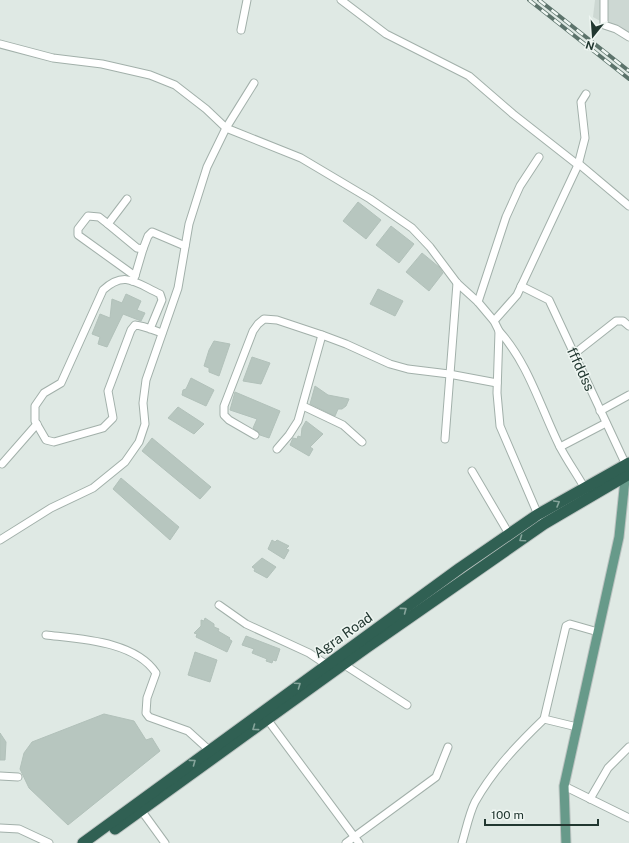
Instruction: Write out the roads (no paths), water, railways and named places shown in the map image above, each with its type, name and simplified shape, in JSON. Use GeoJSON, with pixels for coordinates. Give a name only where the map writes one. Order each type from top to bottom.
{"type":"FeatureCollection","features":[{"type":"Feature","properties":{"kind":"highway","name":"Agra Road"},"geometry":{"type":"LineString","coordinates":[[83,843],[509,534],[541,519],[628,469]]}},
{"type":"Feature","properties":{"kind":"highway","name":"Agra Road"},"geometry":{"type":"LineString","coordinates":[[95,843],[343,664],[584,487],[628,469]]}},
{"type":"Feature","properties":{"kind":"main road"},"geometry":{"type":"LineString","coordinates":[[566,843],[564,829],[564,786],[619,537],[628,469]]}},
{"type":"Feature","properties":{"kind":"street"},"geometry":{"type":"LineString","coordinates":[[241,30],[247,0]]}},
{"type":"Feature","properties":{"kind":"street"},"geometry":{"type":"LineString","coordinates":[[341,0],[386,34],[469,76],[513,114],[579,164],[629,206]]}},
{"type":"Feature","properties":{"kind":"street"},"geometry":{"type":"LineString","coordinates":[[604,0],[604,25],[616,29],[629,37]]}},
{"type":"Feature","properties":{"kind":"street"},"geometry":{"type":"LineString","coordinates":[[0,44],[53,58],[102,64],[150,75],[175,85],[206,109],[226,128],[301,158],[370,200],[412,228],[430,247],[457,283],[478,302],[494,321],[499,331],[510,343],[521,361],[560,446],[584,487]]}},
{"type":"Feature","properties":{"kind":"street"},"geometry":{"type":"LineString","coordinates":[[0,540],[51,508],[93,488],[125,462],[139,442],[145,424],[143,403],[146,380],[178,288],[189,224],[207,167],[226,128],[254,83]]}},
{"type":"Feature","properties":{"kind":"street"},"geometry":{"type":"LineString","coordinates":[[494,321],[517,295],[579,164],[585,138],[581,102],[586,94]]}},
{"type":"Feature","properties":{"kind":"street"},"geometry":{"type":"LineString","coordinates":[[478,302],[506,217],[520,186],[539,157]]}},
{"type":"Feature","properties":{"kind":"street"},"geometry":{"type":"LineString","coordinates":[[108,224],[127,199]]}},
{"type":"Feature","properties":{"kind":"street"},"geometry":{"type":"LineString","coordinates":[[143,249],[137,248],[99,217],[88,216],[78,229],[78,236],[134,279],[160,294],[162,300],[150,329]]}},
{"type":"Feature","properties":{"kind":"street"},"geometry":{"type":"LineString","coordinates":[[134,279],[143,249],[148,236],[152,232],[185,246]]}},
{"type":"Feature","properties":{"kind":"street"},"geometry":{"type":"LineString","coordinates":[[134,279],[125,278],[113,281],[103,290],[61,384],[44,393],[35,406],[37,424],[46,440],[54,442],[103,428],[113,418],[108,391],[131,330],[135,325],[162,333]]}},
{"type":"Feature","properties":{"kind":"street"},"geometry":{"type":"LineString","coordinates":[[445,438],[457,283]]}},
{"type":"Feature","properties":{"kind":"street","name":"fffddss"},"geometry":{"type":"LineString","coordinates":[[521,286],[549,300],[628,469]]}},
{"type":"Feature","properties":{"kind":"street"},"geometry":{"type":"LineString","coordinates":[[255,435],[229,420],[224,415],[224,406],[258,324],[264,319],[277,320],[322,335],[390,364],[408,369],[449,374],[497,383]]}},
{"type":"Feature","properties":{"kind":"street"},"geometry":{"type":"LineString","coordinates":[[574,354],[616,321],[623,321],[629,326]]}},
{"type":"Feature","properties":{"kind":"street"},"geometry":{"type":"LineString","coordinates":[[499,331],[497,383],[500,426],[541,519]]}},
{"type":"Feature","properties":{"kind":"street"},"geometry":{"type":"LineString","coordinates":[[277,449],[298,421],[322,335]]}},
{"type":"Feature","properties":{"kind":"street"},"geometry":{"type":"LineString","coordinates":[[600,411],[629,395]]}},
{"type":"Feature","properties":{"kind":"street"},"geometry":{"type":"LineString","coordinates":[[302,406],[342,425],[362,442]]}},
{"type":"Feature","properties":{"kind":"street"},"geometry":{"type":"LineString","coordinates":[[560,446],[606,423]]}},
{"type":"Feature","properties":{"kind":"street"},"geometry":{"type":"LineString","coordinates":[[2,464],[37,424]]}},
{"type":"Feature","properties":{"kind":"street"},"geometry":{"type":"LineString","coordinates":[[472,471],[509,534]]}},
{"type":"Feature","properties":{"kind":"street"},"geometry":{"type":"LineString","coordinates":[[219,606],[246,624],[309,653],[327,665]]}},
{"type":"Feature","properties":{"kind":"street"},"geometry":{"type":"LineString","coordinates":[[462,843],[474,803],[505,758],[544,719],[566,626],[570,624],[598,632]]}},
{"type":"Feature","properties":{"kind":"street"},"geometry":{"type":"LineString","coordinates":[[46,635],[107,644],[143,659],[156,673],[147,698],[146,713],[149,717],[188,731],[198,738],[210,750]]}},
{"type":"Feature","properties":{"kind":"street"},"geometry":{"type":"LineString","coordinates":[[343,664],[407,705]]}},
{"type":"Feature","properties":{"kind":"street"},"geometry":{"type":"LineString","coordinates":[[267,719],[356,840]]}},
{"type":"Feature","properties":{"kind":"street"},"geometry":{"type":"LineString","coordinates":[[544,719],[577,727]]}},
{"type":"Feature","properties":{"kind":"street"},"geometry":{"type":"LineString","coordinates":[[590,799],[608,768],[629,747]]}},
{"type":"Feature","properties":{"kind":"street"},"geometry":{"type":"LineString","coordinates":[[346,843],[356,840],[436,777],[448,748]]}},
{"type":"Feature","properties":{"kind":"street"},"geometry":{"type":"LineString","coordinates":[[0,776],[18,777]]}},
{"type":"Feature","properties":{"kind":"street"},"geometry":{"type":"LineString","coordinates":[[564,786],[629,818]]}},
{"type":"Feature","properties":{"kind":"street"},"geometry":{"type":"LineString","coordinates":[[141,810],[165,843]]}},
{"type":"Feature","properties":{"kind":"street"},"geometry":{"type":"LineString","coordinates":[[0,828],[19,830],[49,843]]}},
{"type":"Feature","properties":{"kind":"railway"},"geometry":{"type":"LineString","coordinates":[[529,0],[629,79]]}},
{"type":"Feature","properties":{"kind":"railway"},"geometry":{"type":"LineString","coordinates":[[539,0],[629,71]]}}]}
